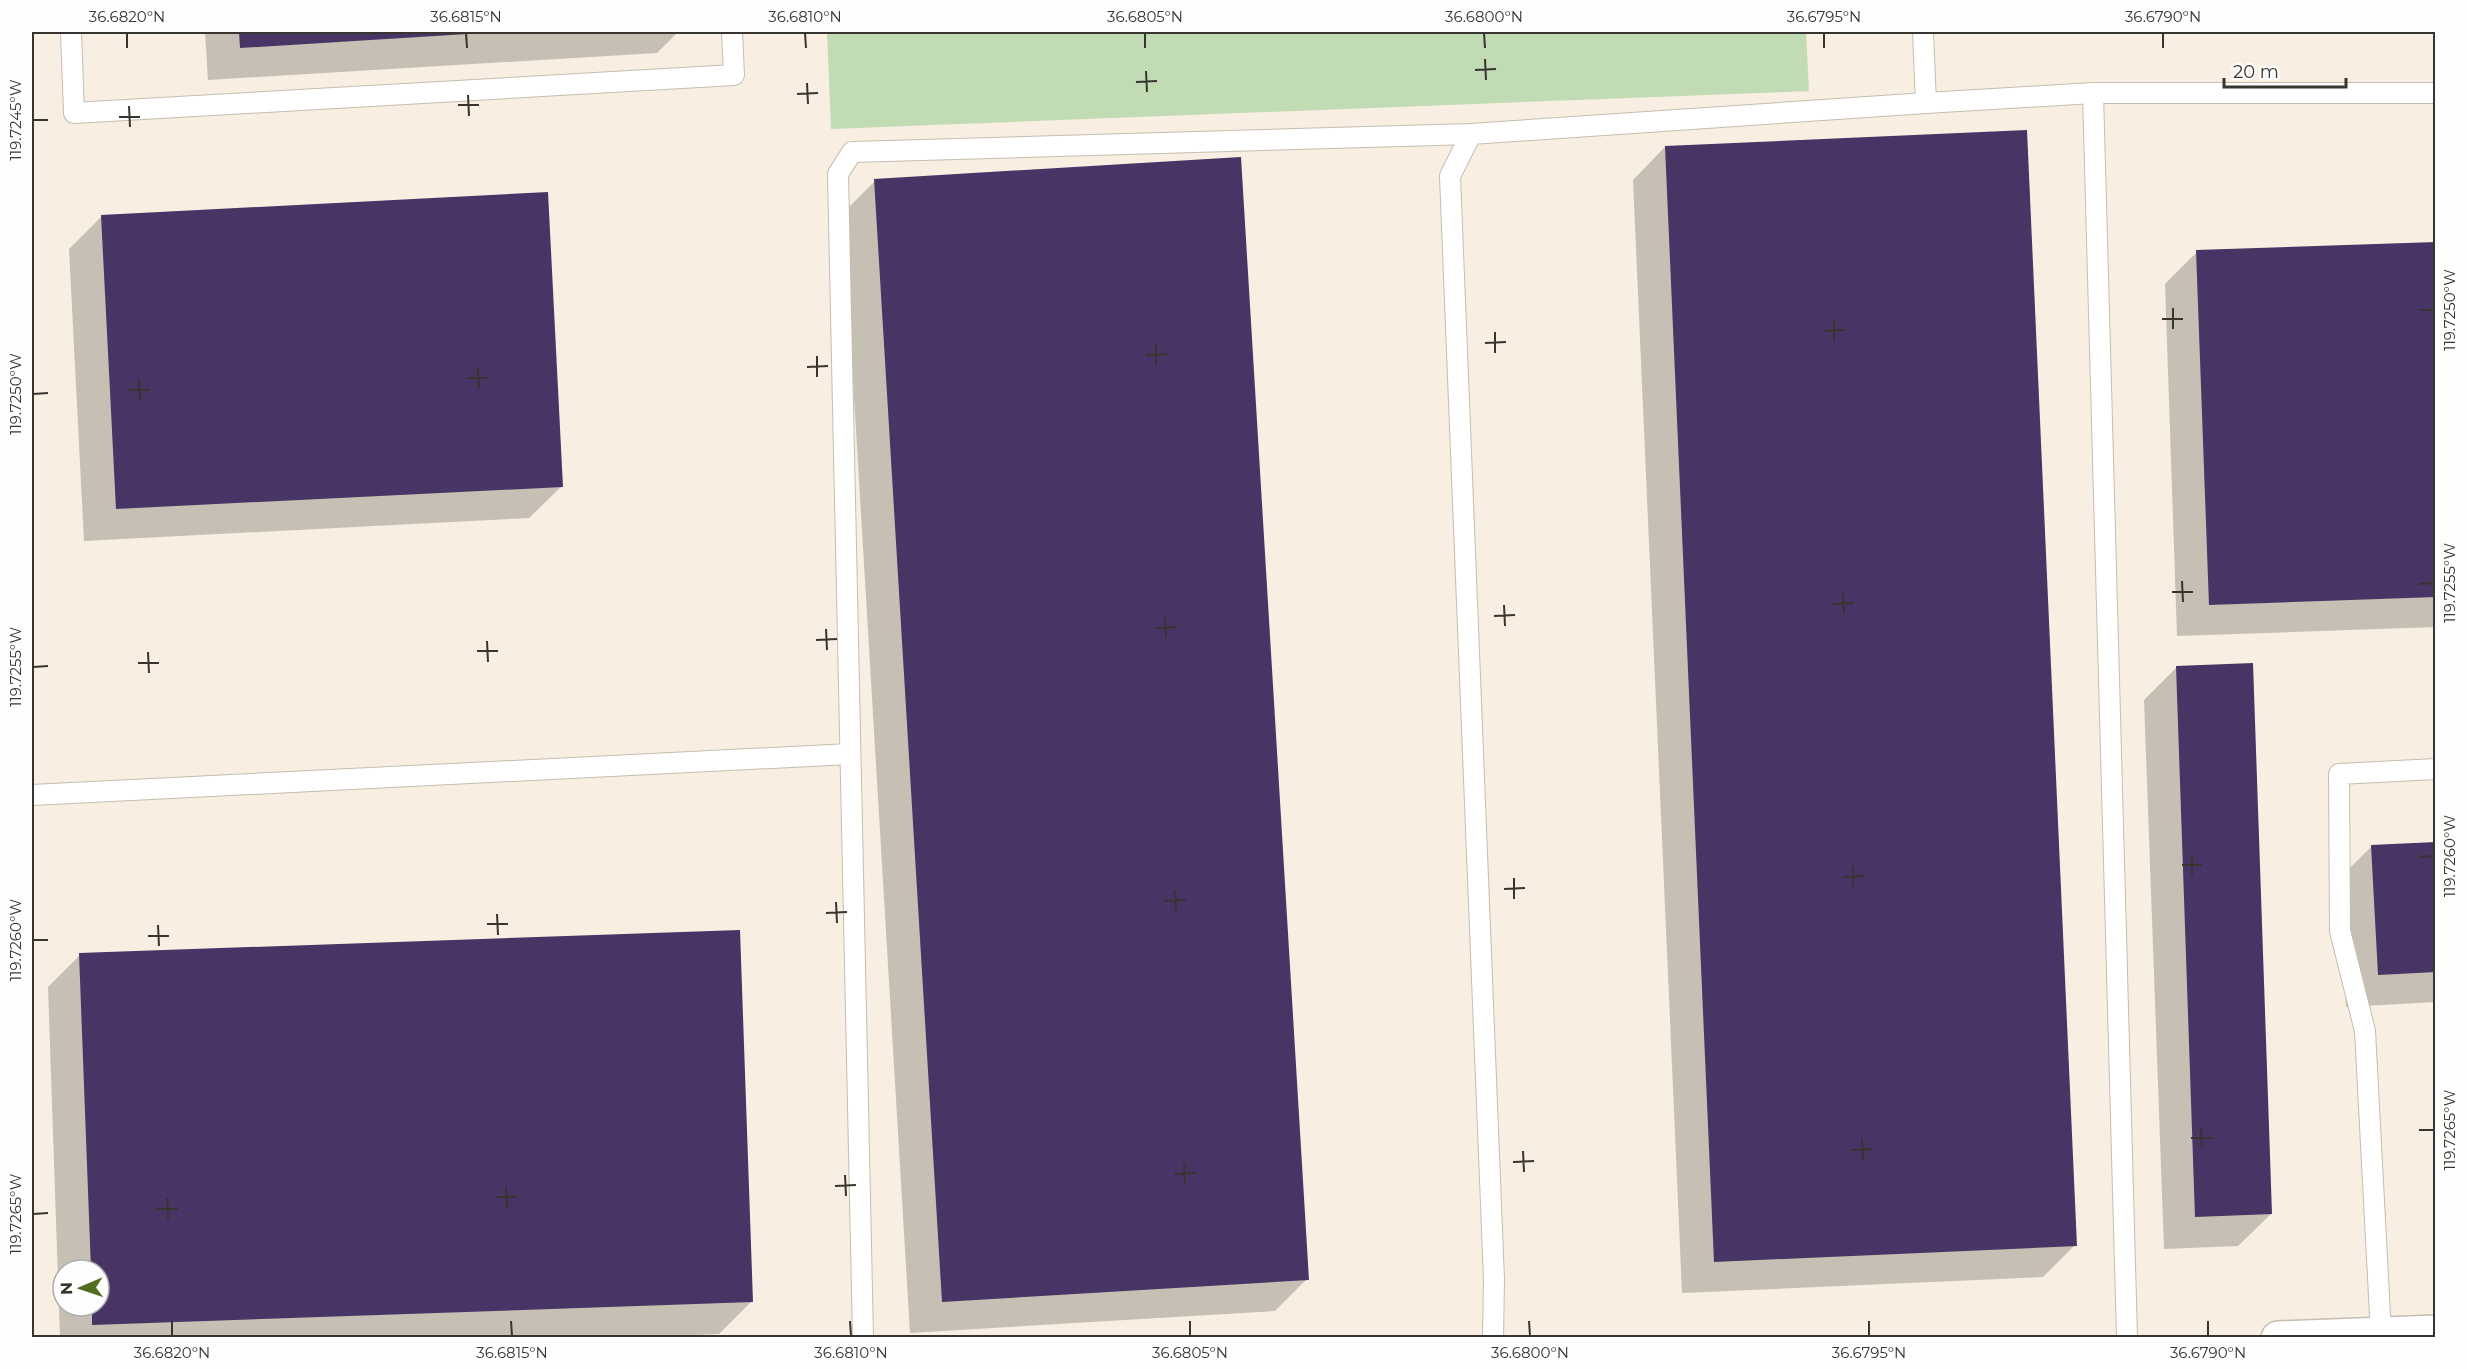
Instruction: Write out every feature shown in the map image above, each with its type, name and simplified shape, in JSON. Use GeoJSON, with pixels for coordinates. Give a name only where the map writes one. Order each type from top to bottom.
{"type":"FeatureCollection","features":[{"type":"Feature","properties":{"kind":"street"},"geometry":{"type":"LineString","coordinates":[[2278,1338],[2436,1332]]}},
{"type":"Feature","properties":{"kind":"lane"},"geometry":{"type":"LineString","coordinates":[[71,32],[74,113],[734,75],[732,32]]}},
{"type":"Feature","properties":{"kind":"lane"},"geometry":{"type":"LineString","coordinates":[[1923,32],[1926,103]]}},
{"type":"Feature","properties":{"kind":"lane"},"geometry":{"type":"LineString","coordinates":[[2093,93],[2127,1338]]}},
{"type":"Feature","properties":{"kind":"lane"},"geometry":{"type":"LineString","coordinates":[[863,1338],[838,174],[852,152],[1471,134],[2093,93],[2436,93]]}},
{"type":"Feature","properties":{"kind":"lane"},"geometry":{"type":"LineString","coordinates":[[1471,134],[1450,176],[1494,1280],[1493,1338]]}},
{"type":"Feature","properties":{"kind":"lane"},"geometry":{"type":"LineString","coordinates":[[32,795],[850,754]]}},
{"type":"Feature","properties":{"kind":"lane"},"geometry":{"type":"LineString","coordinates":[[2361,1336],[2365,1030],[2340,931],[2340,774],[2436,769]]}},
{"type":"Feature","properties":{"kind":"green space"},"geometry":{"type":"Polygon","coordinates":[[[827,32],[1806,32],[1809,91],[831,129],[827,32]]]}},
{"type":"Feature","properties":{"kind":"building"},"geometry":{"type":"Polygon","coordinates":[[[239,32],[483,32],[483,33],[240,48],[239,32]]]}},
{"type":"Feature","properties":{"kind":"building"},"geometry":{"type":"Polygon","coordinates":[[[2027,130],[2077,1246],[1714,1262],[1665,146],[2027,130]]]}},
{"type":"Feature","properties":{"kind":"building"},"geometry":{"type":"Polygon","coordinates":[[[1241,157],[1309,1280],[942,1302],[874,179],[1241,157]]]}},
{"type":"Feature","properties":{"kind":"building"},"geometry":{"type":"Polygon","coordinates":[[[548,192],[563,487],[116,509],[101,215],[548,192]]]}},
{"type":"Feature","properties":{"kind":"building"},"geometry":{"type":"Polygon","coordinates":[[[2436,242],[2436,597],[2209,605],[2196,250],[2436,242]]]}},
{"type":"Feature","properties":{"kind":"building"},"geometry":{"type":"Polygon","coordinates":[[[2253,663],[2272,1214],[2195,1217],[2176,666],[2253,663]]]}},
{"type":"Feature","properties":{"kind":"building"},"geometry":{"type":"Polygon","coordinates":[[[2436,842],[2436,972],[2378,975],[2371,845],[2436,842]]]}},
{"type":"Feature","properties":{"kind":"building"},"geometry":{"type":"Polygon","coordinates":[[[740,930],[753,1302],[92,1325],[92,1318],[111,1318],[111,1258],[91,1258],[79,953],[740,930]]]}}]}
